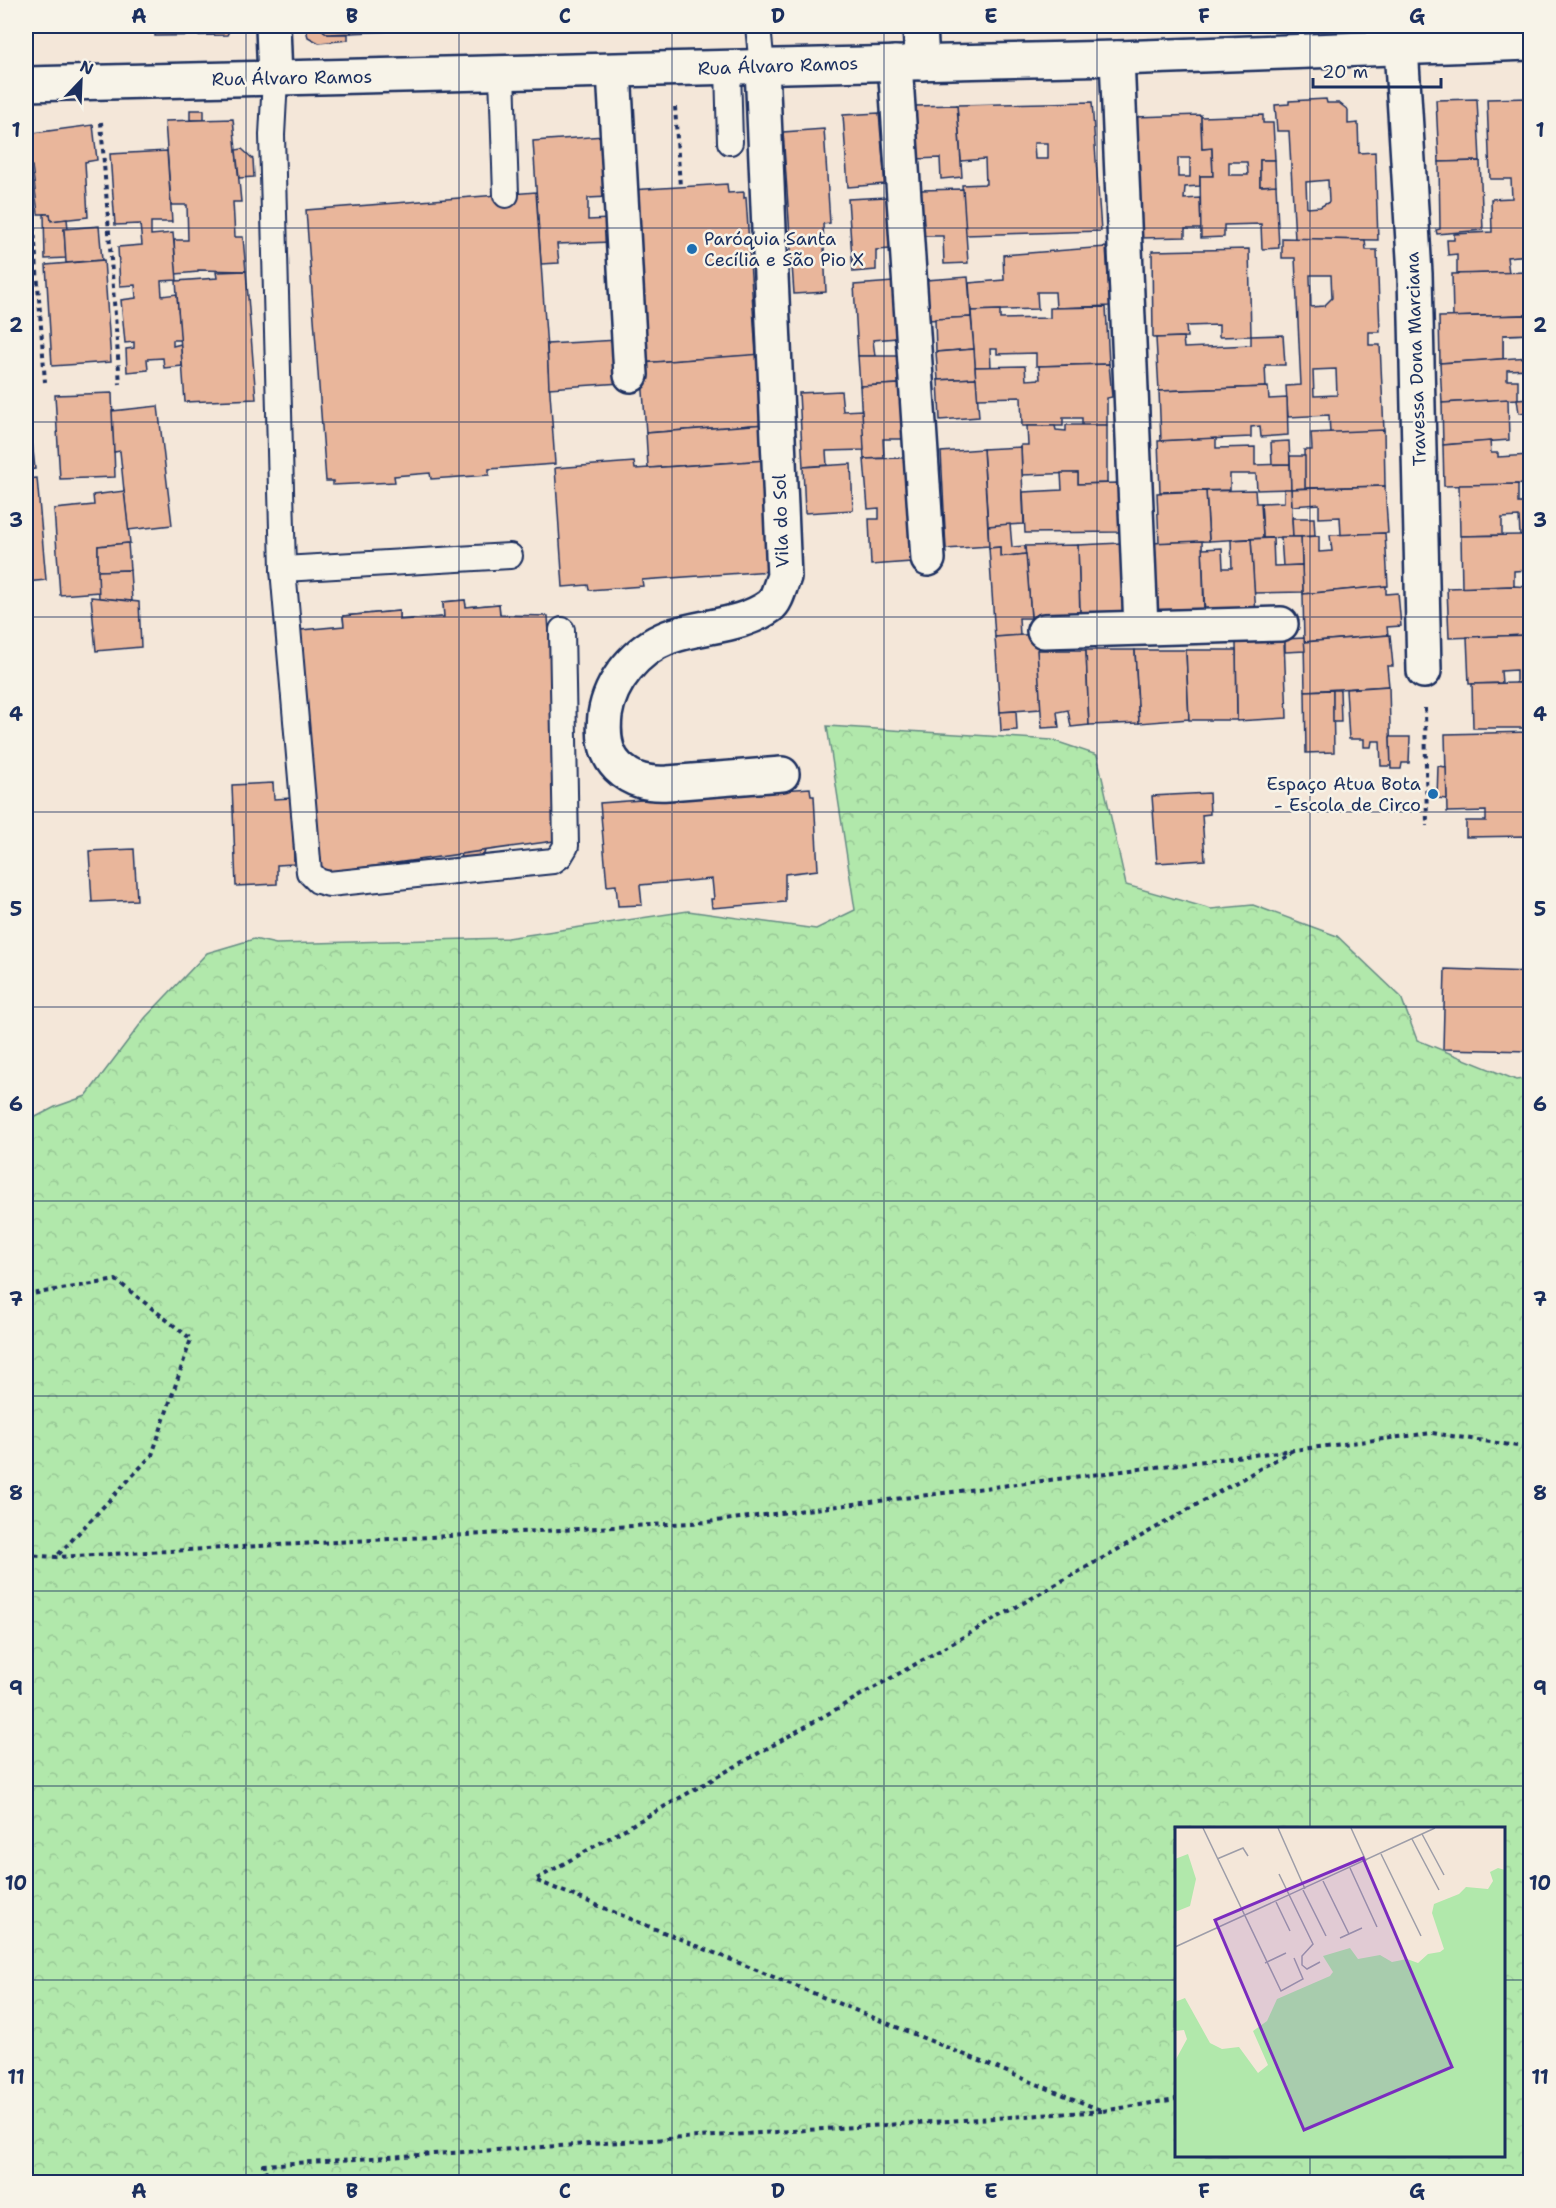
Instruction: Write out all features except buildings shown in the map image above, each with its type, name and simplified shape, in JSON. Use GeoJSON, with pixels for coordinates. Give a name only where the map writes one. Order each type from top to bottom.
{"type":"FeatureCollection","features":[{"type":"Feature","properties":{"kind":"street"},"geometry":{"type":"LineString","coordinates":[[273,26],[275,79]]}},
{"type":"Feature","properties":{"kind":"street"},"geometry":{"type":"LineString","coordinates":[[920,26],[908,63],[928,559]]}},
{"type":"Feature","properties":{"kind":"street","name":"Rua Álvaro Ramos"},"geometry":{"type":"LineString","coordinates":[[26,84],[1117,58],[1530,43]]}},
{"type":"Feature","properties":{"kind":"street","name":"Travessa Dona Marciana"},"geometry":{"type":"LineString","coordinates":[[1401,47],[1415,274],[1424,671]]}},
{"type":"Feature","properties":{"kind":"street"},"geometry":{"type":"LineString","coordinates":[[1117,58],[1141,627]]}},
{"type":"Feature","properties":{"kind":"street","name":"Vila do Sol"},"geometry":{"type":"LineString","coordinates":[[762,67],[784,577],[772,604],[764,609],[747,618],[668,638],[644,652],[628,666],[615,684],[607,704],[604,726],[605,748],[614,763],[626,775],[639,781],[660,784],[782,774]]}},
{"type":"Feature","properties":{"kind":"street"},"geometry":{"type":"LineString","coordinates":[[614,71],[631,375]]}},
{"type":"Feature","properties":{"kind":"street"},"geometry":{"type":"LineString","coordinates":[[1044,631],[1281,624]]}},
{"type":"Feature","properties":{"kind":"lane"},"geometry":{"type":"LineString","coordinates":[[758,26],[762,67]]}},
{"type":"Feature","properties":{"kind":"lane"},"geometry":{"type":"LineString","coordinates":[[728,68],[730,142]]}},
{"type":"Feature","properties":{"kind":"lane"},"geometry":{"type":"LineString","coordinates":[[502,74],[506,195]]}},
{"type":"Feature","properties":{"kind":"lane"},"geometry":{"type":"LineString","coordinates":[[275,79],[272,135],[283,569],[309,872],[318,881],[329,884],[553,861],[561,856],[566,846],[562,630]]}},
{"type":"Feature","properties":{"kind":"lane"},"geometry":{"type":"LineString","coordinates":[[283,569],[510,556]]}},
{"type":"Feature","properties":{"kind":"path"},"geometry":{"type":"LineString","coordinates":[[675,127],[680,187]]}},
{"type":"Feature","properties":{"kind":"path"},"geometry":{"type":"LineString","coordinates":[[103,154],[120,384]]}},
{"type":"Feature","properties":{"kind":"path"},"geometry":{"type":"LineString","coordinates":[[26,220],[34,229],[45,382]]}},
{"type":"Feature","properties":{"kind":"path"},"geometry":{"type":"LineString","coordinates":[[1424,671],[1427,826]]}},
{"type":"Feature","properties":{"kind":"path"},"geometry":{"type":"LineString","coordinates":[[26,1295],[116,1280],[191,1340],[152,1455],[56,1557]]}},
{"type":"Feature","properties":{"kind":"path"},"geometry":{"type":"LineString","coordinates":[[26,1555],[56,1557],[708,1522],[1432,1433],[1530,1448]]}},
{"type":"Feature","properties":{"kind":"path"},"geometry":{"type":"LineString","coordinates":[[1103,2111],[535,1880],[1293,1450]]}},
{"type":"Feature","properties":{"kind":"path"},"geometry":{"type":"LineString","coordinates":[[271,2182],[263,2165],[1103,2111],[1175,2099]]}},
{"type":"Feature","properties":{"kind":"green space"},"geometry":{"type":"Polygon","coordinates":[[[827,726],[1052,740],[1097,755],[1126,885],[1211,909],[1253,905],[1337,936],[1401,997],[1417,1040],[1516,1080],[1530,1078],[1530,2182],[26,2182],[26,1122],[55,1107],[86,1096],[145,1018],[207,953],[254,939],[276,944],[507,938],[688,911],[816,929],[855,910],[827,726]]]}},
{"type":"Feature","properties":{"kind":"place","name":"Paróquia Santa Cecília e São Pio X"},"geometry":{"type":"Point","coordinates":[692,249]}},
{"type":"Feature","properties":{"kind":"place","name":"Espaço Atua Bota - Escola de Circo"},"geometry":{"type":"Point","coordinates":[1433,794]}}]}
